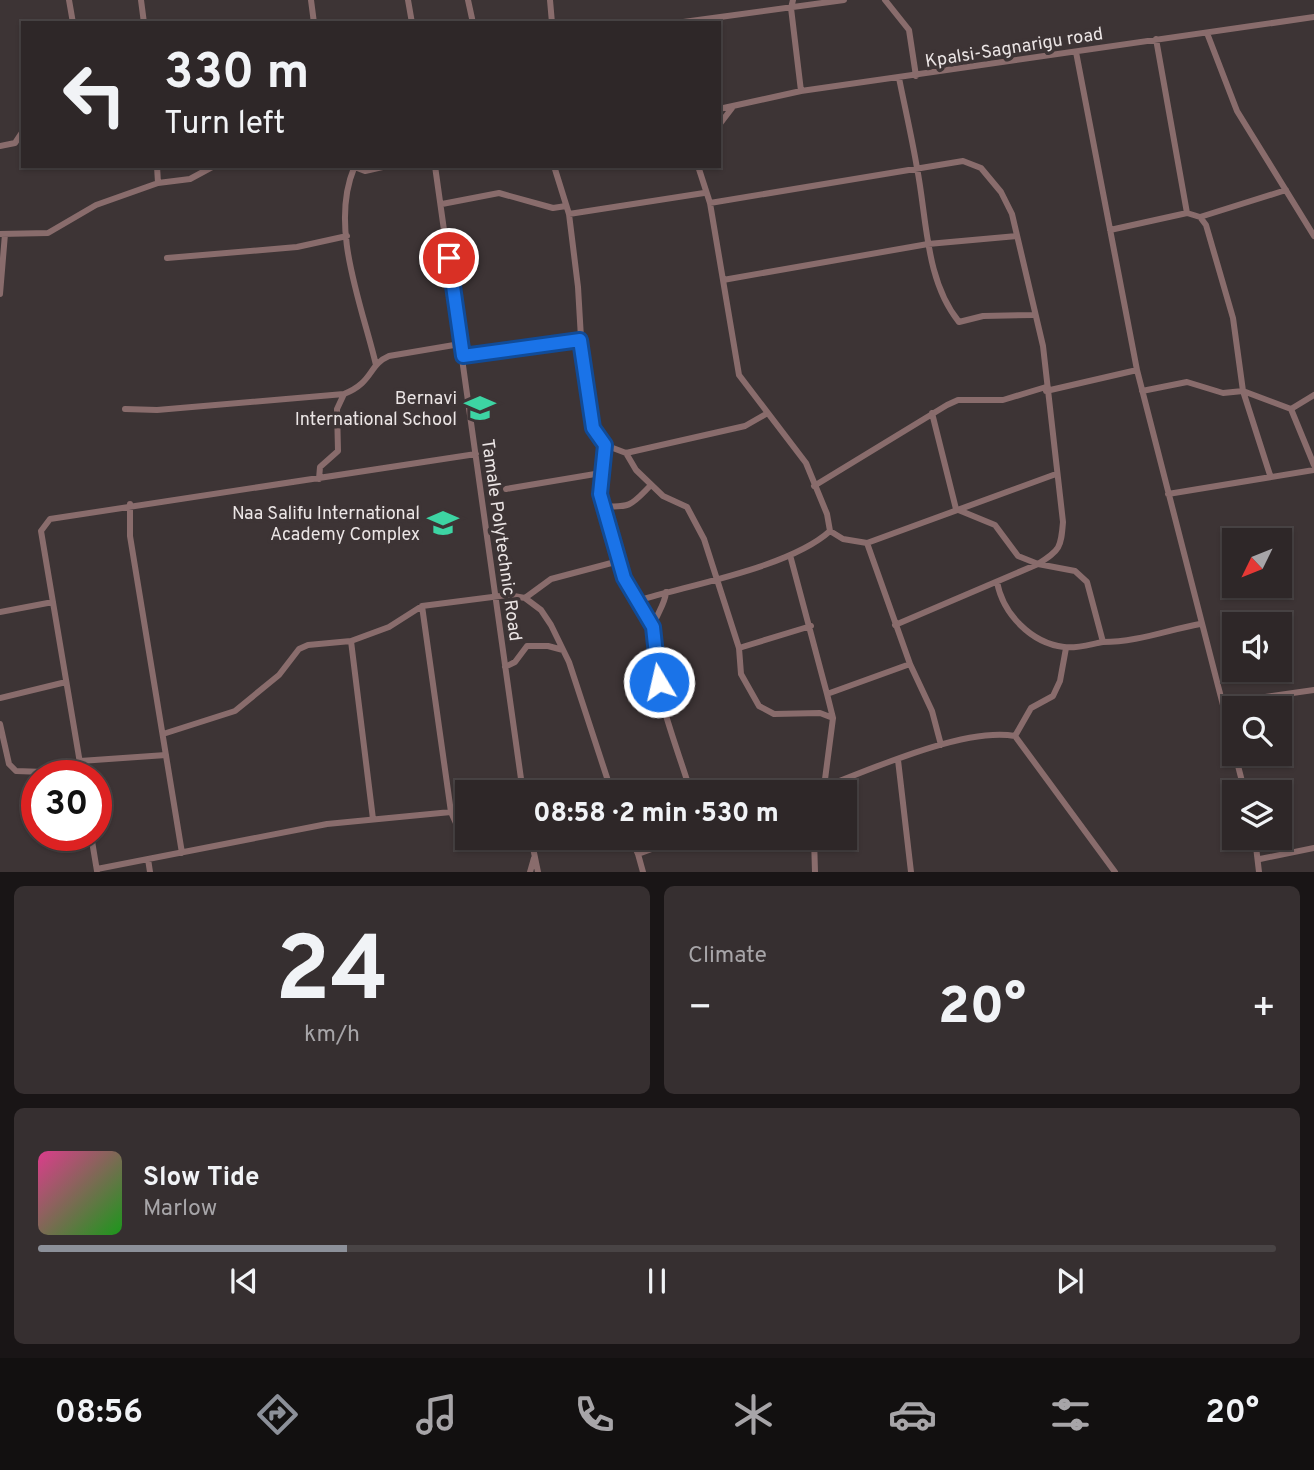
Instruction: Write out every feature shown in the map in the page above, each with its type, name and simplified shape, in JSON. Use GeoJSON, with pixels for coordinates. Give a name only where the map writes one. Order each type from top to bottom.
{"type":"FeatureCollection","features":[{"type":"Feature","properties":{"kind":"street"},"geometry":{"type":"LineString","coordinates":[[69,0],[74,21]]}},
{"type":"Feature","properties":{"kind":"street"},"geometry":{"type":"LineString","coordinates":[[141,0],[145,21]]}},
{"type":"Feature","properties":{"kind":"street"},"geometry":{"type":"LineString","coordinates":[[311,0],[314,21]]}},
{"type":"Feature","properties":{"kind":"street"},"geometry":{"type":"LineString","coordinates":[[408,0],[412,21]]}},
{"type":"Feature","properties":{"kind":"street"},"geometry":{"type":"LineString","coordinates":[[468,0],[473,21]]}},
{"type":"Feature","properties":{"kind":"street"},"geometry":{"type":"LineString","coordinates":[[550,0],[552,21]]}},
{"type":"Feature","properties":{"kind":"street"},"geometry":{"type":"LineString","coordinates":[[793,0],[791,8],[802,91]]}},
{"type":"Feature","properties":{"kind":"street"},"geometry":{"type":"LineString","coordinates":[[691,21],[844,0]]}},
{"type":"Feature","properties":{"kind":"street"},"geometry":{"type":"LineString","coordinates":[[885,0],[909,30],[916,76]]}},
{"type":"Feature","properties":{"kind":"street","name":"Kpalsi-Sagnarigu road"},"geometry":{"type":"LineString","coordinates":[[721,109],[802,91],[1314,17]]}},
{"type":"Feature","properties":{"kind":"street"},"geometry":{"type":"LineString","coordinates":[[1207,33],[1237,111],[1314,236]]}},
{"type":"Feature","properties":{"kind":"street"},"geometry":{"type":"LineString","coordinates":[[1156,39],[1187,214]]}},
{"type":"Feature","properties":{"kind":"street"},"geometry":{"type":"LineString","coordinates":[[1076,52],[1137,370],[1200,624],[1222,700]]}},
{"type":"Feature","properties":{"kind":"street"},"geometry":{"type":"LineString","coordinates":[[899,78],[918,170],[928,244],[941,292],[959,322],[983,316],[1033,315]]}},
{"type":"Feature","properties":{"kind":"street"},"geometry":{"type":"LineString","coordinates":[[721,122],[732,108]]}},
{"type":"Feature","properties":{"kind":"street"},"geometry":{"type":"LineString","coordinates":[[0,146],[15,143],[21,134]]}},
{"type":"Feature","properties":{"kind":"street"},"geometry":{"type":"LineString","coordinates":[[710,203],[963,161],[981,168],[1001,192],[1017,236],[1033,315],[1043,346],[1063,522],[1061,541],[1058,551],[1038,564],[895,625]]}},
{"type":"Feature","properties":{"kind":"street"},"geometry":{"type":"LineString","coordinates":[[157,168],[158,183]]}},
{"type":"Feature","properties":{"kind":"street"},"geometry":{"type":"LineString","coordinates":[[0,295],[2,234],[48,233],[96,205],[158,183],[190,179],[210,168]]}},
{"type":"Feature","properties":{"kind":"street"},"geometry":{"type":"LineString","coordinates":[[353,168],[344,200],[347,236],[376,365]]}},
{"type":"Feature","properties":{"kind":"street"},"geometry":{"type":"LineString","coordinates":[[356,168],[365,171],[378,168]]}},
{"type":"Feature","properties":{"kind":"street","name":"Tamale Polytechnic Road"},"geometry":{"type":"LineString","coordinates":[[435,168],[521,780]]}},
{"type":"Feature","properties":{"kind":"street"},"geometry":{"type":"LineString","coordinates":[[555,168],[569,214],[578,287],[580,340],[593,428],[605,445],[626,453],[745,426],[766,414]]}},
{"type":"Feature","properties":{"kind":"street"},"geometry":{"type":"LineString","coordinates":[[698,168],[704,193],[710,203],[739,375],[766,414],[806,463],[827,514],[830,531],[843,539],[867,543],[1056,474]]}},
{"type":"Feature","properties":{"kind":"street"},"geometry":{"type":"LineString","coordinates":[[1110,230],[1187,214],[1200,217],[1286,190]]}},
{"type":"Feature","properties":{"kind":"street"},"geometry":{"type":"LineString","coordinates":[[442,204],[499,193],[553,208],[566,206]]}},
{"type":"Feature","properties":{"kind":"street"},"geometry":{"type":"LineString","coordinates":[[569,214],[704,193]]}},
{"type":"Feature","properties":{"kind":"street"},"geometry":{"type":"LineString","coordinates":[[1200,217],[1206,225],[1233,318],[1243,391],[1270,475]]}},
{"type":"Feature","properties":{"kind":"street"},"geometry":{"type":"LineString","coordinates":[[167,258],[297,247],[347,236]]}},
{"type":"Feature","properties":{"kind":"street"},"geometry":{"type":"LineString","coordinates":[[723,280],[928,244],[1017,236]]}},
{"type":"Feature","properties":{"kind":"street"},"geometry":{"type":"LineString","coordinates":[[463,356],[580,340]]}},
{"type":"Feature","properties":{"kind":"street"},"geometry":{"type":"LineString","coordinates":[[125,409],[344,394],[368,381],[376,365],[389,356],[460,344]]}},
{"type":"Feature","properties":{"kind":"street"},"geometry":{"type":"LineString","coordinates":[[814,486],[932,413],[958,400],[1003,400],[1137,370]]}},
{"type":"Feature","properties":{"kind":"street"},"geometry":{"type":"LineString","coordinates":[[1142,391],[1187,382],[1223,393],[1243,391],[1291,409],[1314,468],[1168,494]]}},
{"type":"Feature","properties":{"kind":"street"},"geometry":{"type":"LineString","coordinates":[[319,479],[320,467],[338,451],[337,410],[344,394]]}},
{"type":"Feature","properties":{"kind":"street"},"geometry":{"type":"LineString","coordinates":[[1291,409],[1314,395]]}},
{"type":"Feature","properties":{"kind":"street"},"geometry":{"type":"LineString","coordinates":[[932,413],[956,509]]}},
{"type":"Feature","properties":{"kind":"street"},"geometry":{"type":"LineString","coordinates":[[605,445],[600,494],[628,585],[640,600],[653,627],[659,682],[687,780]]}},
{"type":"Feature","properties":{"kind":"street"},"geometry":{"type":"LineString","coordinates":[[626,453],[636,470],[652,485],[676,504],[687,508],[704,539],[739,648],[741,674],[759,706],[774,714],[820,713],[833,718]]}},
{"type":"Feature","properties":{"kind":"street"},"geometry":{"type":"LineString","coordinates":[[80,760],[42,525],[56,515],[319,479],[476,454]]}},
{"type":"Feature","properties":{"kind":"street"},"geometry":{"type":"LineString","coordinates":[[506,489],[601,473]]}},
{"type":"Feature","properties":{"kind":"street"},"geometry":{"type":"LineString","coordinates":[[604,506],[626,507],[640,499],[652,485]]}},
{"type":"Feature","properties":{"kind":"street"},"geometry":{"type":"LineString","coordinates":[[130,504],[130,536],[181,853]]}},
{"type":"Feature","properties":{"kind":"street"},"geometry":{"type":"LineString","coordinates":[[956,509],[995,525],[1013,552],[1038,564],[1075,571],[1087,582],[1103,642]]}},
{"type":"Feature","properties":{"kind":"street"},"geometry":{"type":"LineString","coordinates":[[640,600],[790,555],[816,544],[830,531]]}},
{"type":"Feature","properties":{"kind":"street"},"geometry":{"type":"LineString","coordinates":[[867,543],[910,664],[932,710],[941,745]]}},
{"type":"Feature","properties":{"kind":"street"},"geometry":{"type":"LineString","coordinates":[[790,555],[811,626],[833,718],[825,780]]}},
{"type":"Feature","properties":{"kind":"street"},"geometry":{"type":"LineString","coordinates":[[525,598],[551,579],[619,561]]}},
{"type":"Feature","properties":{"kind":"street"},"geometry":{"type":"LineString","coordinates":[[997,582],[1000,598],[1022,627],[1036,638],[1066,648],[1144,639],[1169,629],[1200,624]]}},
{"type":"Feature","properties":{"kind":"street"},"geometry":{"type":"LineString","coordinates":[[653,627],[665,602],[666,592]]}},
{"type":"Feature","properties":{"kind":"street"},"geometry":{"type":"LineString","coordinates":[[163,734],[235,711],[279,674],[299,649],[308,645],[351,642],[389,627],[422,606],[494,596],[525,598],[541,610],[563,650],[607,780]]}},
{"type":"Feature","properties":{"kind":"street"},"geometry":{"type":"LineString","coordinates":[[0,612],[53,603]]}},
{"type":"Feature","properties":{"kind":"street"},"geometry":{"type":"LineString","coordinates":[[422,606],[450,812],[455,822]]}},
{"type":"Feature","properties":{"kind":"street"},"geometry":{"type":"LineString","coordinates":[[739,648],[811,626]]}},
{"type":"Feature","properties":{"kind":"street"},"geometry":{"type":"LineString","coordinates":[[351,642],[373,819]]}},
{"type":"Feature","properties":{"kind":"street"},"geometry":{"type":"LineString","coordinates":[[505,667],[515,662],[527,646],[548,646],[563,650]]}},
{"type":"Feature","properties":{"kind":"street"},"geometry":{"type":"LineString","coordinates":[[1015,736],[1031,708],[1053,696],[1060,681],[1061,661],[1066,648]]}},
{"type":"Feature","properties":{"kind":"street"},"geometry":{"type":"LineString","coordinates":[[827,694],[910,664]]}},
{"type":"Feature","properties":{"kind":"street"},"geometry":{"type":"LineString","coordinates":[[0,698],[66,682]]}},
{"type":"Feature","properties":{"kind":"street"},"geometry":{"type":"LineString","coordinates":[[1272,696],[1314,690]]}},
{"type":"Feature","properties":{"kind":"street"},"geometry":{"type":"LineString","coordinates":[[0,724],[9,764],[16,771],[21,771]]}},
{"type":"Feature","properties":{"kind":"street"},"geometry":{"type":"LineString","coordinates":[[843,780],[941,745],[991,736],[1015,736]]}},
{"type":"Feature","properties":{"kind":"street"},"geometry":{"type":"LineString","coordinates":[[1015,736],[1115,872]]}},
{"type":"Feature","properties":{"kind":"street"},"geometry":{"type":"LineString","coordinates":[[94,760],[166,755]]}},
{"type":"Feature","properties":{"kind":"street"},"geometry":{"type":"LineString","coordinates":[[898,760],[911,872]]}},
{"type":"Feature","properties":{"kind":"street"},"geometry":{"type":"LineString","coordinates":[[94,851],[97,870],[327,824],[450,812]]}},
{"type":"Feature","properties":{"kind":"street"},"geometry":{"type":"LineString","coordinates":[[1260,859],[1314,848]]}},
{"type":"Feature","properties":{"kind":"street"},"geometry":{"type":"LineString","coordinates":[[534,850],[538,872]]}},
{"type":"Feature","properties":{"kind":"street"},"geometry":{"type":"LineString","coordinates":[[636,850],[643,872]]}},
{"type":"Feature","properties":{"kind":"street"},"geometry":{"type":"LineString","coordinates":[[638,854],[649,850]]}},
{"type":"Feature","properties":{"kind":"street"},"geometry":{"type":"LineString","coordinates":[[814,850],[815,872]]}},
{"type":"Feature","properties":{"kind":"street"},"geometry":{"type":"LineString","coordinates":[[1258,850],[1259,872]]}},
{"type":"Feature","properties":{"kind":"street"},"geometry":{"type":"LineString","coordinates":[[530,872],[535,856]]}},
{"type":"Feature","properties":{"kind":"street"},"geometry":{"type":"LineString","coordinates":[[148,859],[150,872]]}},
{"type":"Feature","properties":{"kind":"place","name":"Bernavi International School"},"geometry":{"type":"Point","coordinates":[480,408]}},
{"type":"Feature","properties":{"kind":"place","name":"Naa Salifu International Academy Complex"},"geometry":{"type":"Point","coordinates":[443,523]}},
{"type":"Feature","properties":{"kind":"route"},"geometry":{"type":"LineString","coordinates":[[449,258],[463,356],[580,340],[593,428],[605,445],[600,494],[624,578],[640,600],[653,627],[653,651],[659,682]]}}]}
